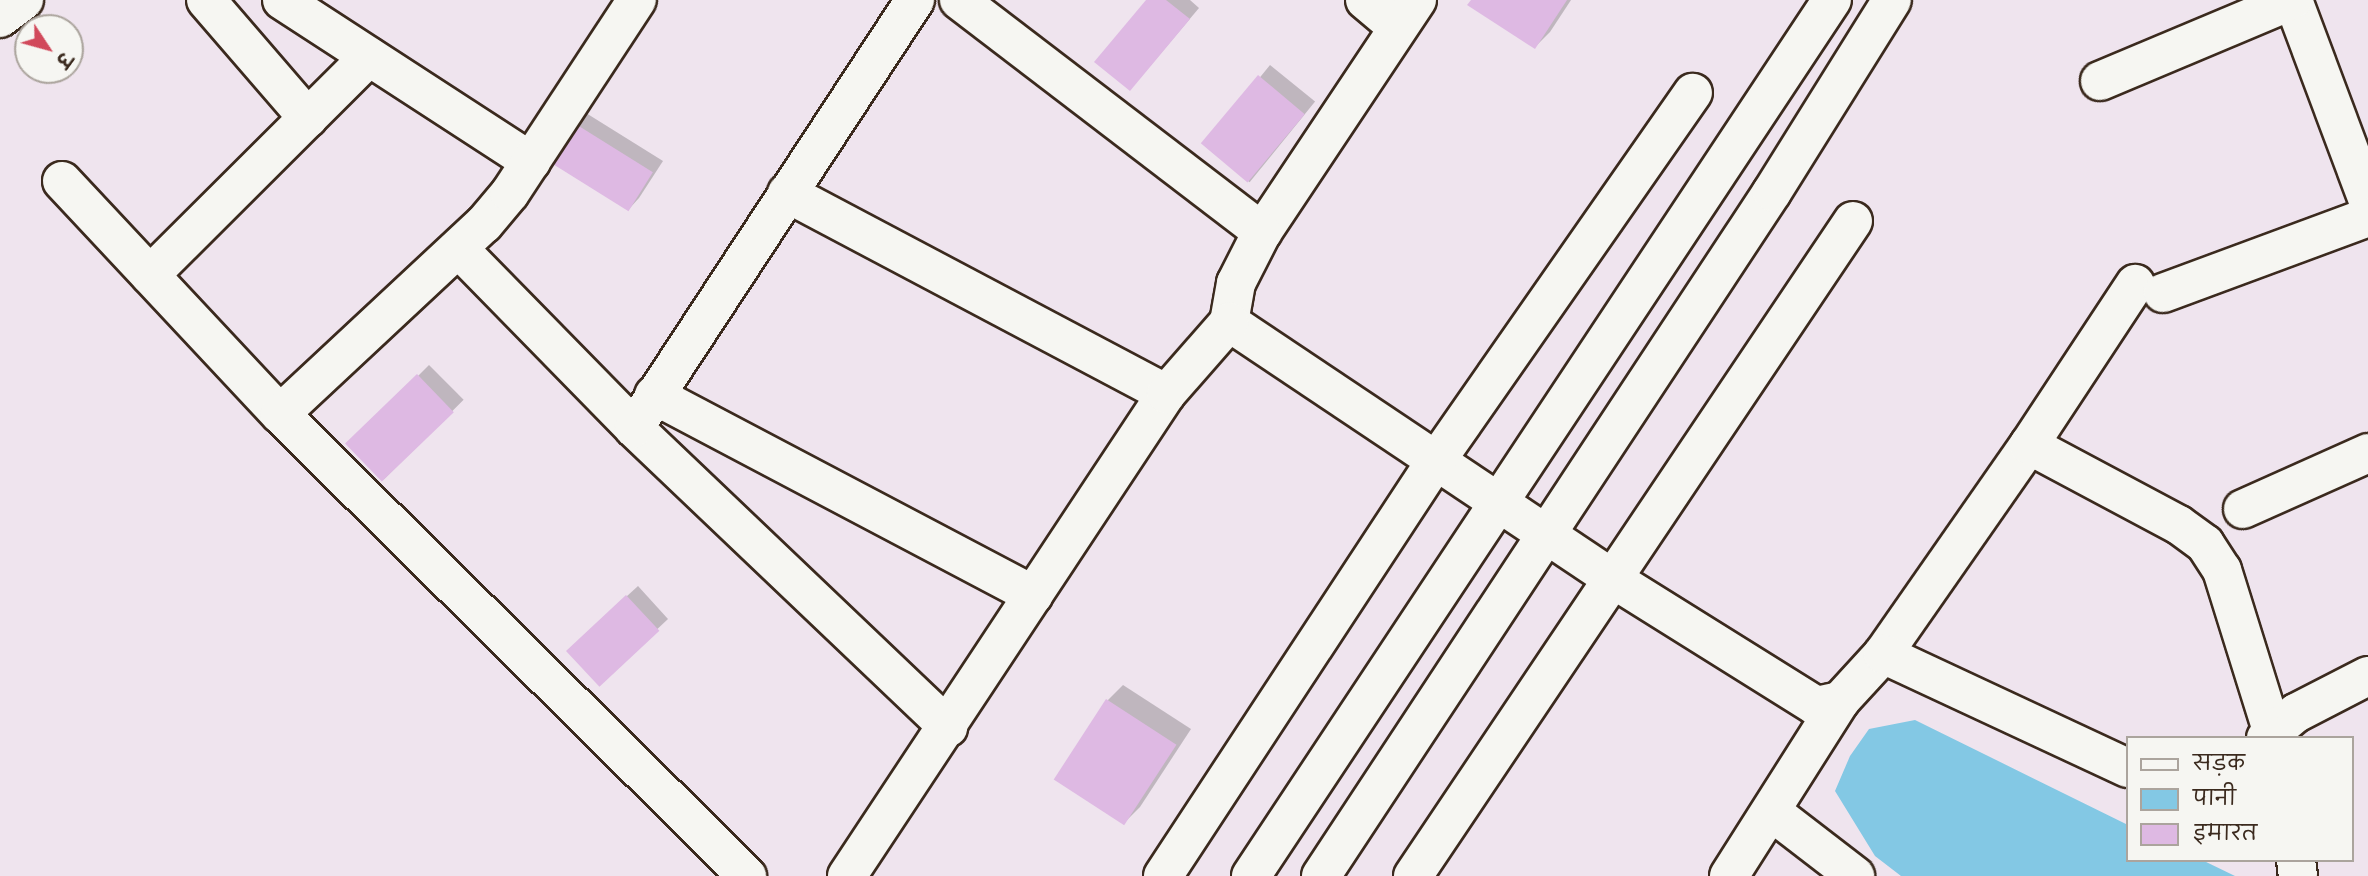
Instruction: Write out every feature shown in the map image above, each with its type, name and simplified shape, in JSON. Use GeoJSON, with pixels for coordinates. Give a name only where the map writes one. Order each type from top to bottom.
{"type":"FeatureCollection","features":[{"type":"Feature","properties":{"kind":"street"},"geometry":{"type":"LineString","coordinates":[[0,18],[24,0]]}},
{"type":"Feature","properties":{"kind":"street"},"geometry":{"type":"LineString","coordinates":[[206,0],[308,118]]}},
{"type":"Feature","properties":{"kind":"street"},"geometry":{"type":"LineString","coordinates":[[282,0],[531,162]]}},
{"type":"Feature","properties":{"kind":"street"},"geometry":{"type":"LineString","coordinates":[[280,414],[459,249],[510,193],[637,0]]}},
{"type":"Feature","properties":{"kind":"street"},"geometry":{"type":"LineString","coordinates":[[634,428],[915,0]]}},
{"type":"Feature","properties":{"kind":"street"},"geometry":{"type":"LineString","coordinates":[[959,0],[1262,232]]}},
{"type":"Feature","properties":{"kind":"street"},"geometry":{"type":"LineString","coordinates":[[847,876],[1167,394],[1229,322],[1236,283],[1262,232],[1407,13],[1365,0]]}},
{"type":"Feature","properties":{"kind":"street"},"geometry":{"type":"LineString","coordinates":[[1251,876],[1501,504],[1832,0]]}},
{"type":"Feature","properties":{"kind":"street"},"geometry":{"type":"LineString","coordinates":[[1321,876],[1772,192],[1892,0]]}},
{"type":"Feature","properties":{"kind":"street"},"geometry":{"type":"LineString","coordinates":[[2100,80],[2293,0],[2368,201]]}},
{"type":"Feature","properties":{"kind":"street"},"geometry":{"type":"LineString","coordinates":[[150,275],[369,57]]}},
{"type":"Feature","properties":{"kind":"street"},"geometry":{"type":"LineString","coordinates":[[1163,876],[1436,461],[1693,93]]}},
{"type":"Feature","properties":{"kind":"street"},"geometry":{"type":"LineString","coordinates":[[62,181],[280,414],[747,876]]}},
{"type":"Feature","properties":{"kind":"street"},"geometry":{"type":"LineString","coordinates":[[787,193],[1167,394]]}},
{"type":"Feature","properties":{"kind":"street"},"geometry":{"type":"LineString","coordinates":[[1729,876],[1840,701],[1883,654],[2029,445],[2149,289],[2368,217]]}},
{"type":"Feature","properties":{"kind":"street"},"geometry":{"type":"LineString","coordinates":[[1413,876],[1853,221]]}},
{"type":"Feature","properties":{"kind":"street"},"geometry":{"type":"LineString","coordinates":[[459,249],[634,428],[948,727]]}},
{"type":"Feature","properties":{"kind":"street"},"geometry":{"type":"LineString","coordinates":[[1229,322],[1613,579],[1816,706],[1840,701]]}},
{"type":"Feature","properties":{"kind":"street"},"geometry":{"type":"LineString","coordinates":[[654,395],[1034,595]]}},
{"type":"Feature","properties":{"kind":"street"},"geometry":{"type":"LineString","coordinates":[[2029,445],[2179,525],[2204,544],[2222,570],[2269,735],[2315,703],[2368,677]]}},
{"type":"Feature","properties":{"kind":"street"},"geometry":{"type":"LineString","coordinates":[[2243,509],[2368,453]]}},
{"type":"Feature","properties":{"kind":"street"},"geometry":{"type":"LineString","coordinates":[[1883,654],[2126,767]]}},
{"type":"Feature","properties":{"kind":"street"},"geometry":{"type":"LineString","coordinates":[[1772,812],[1855,876]]}},
{"type":"Feature","properties":{"kind":"water"},"geometry":{"type":"Polygon","coordinates":[[[1915,720],[2126,824],[2126,862],[2206,862],[2235,876],[1901,876],[1875,856],[1835,791],[1850,756],[1869,729],[1915,720]]]}},
{"type":"Feature","properties":{"kind":"building"},"geometry":{"type":"Polygon","coordinates":[[[1146,0],[1166,0],[1190,19],[1130,91],[1094,62],[1146,0]]]}},
{"type":"Feature","properties":{"kind":"building"},"geometry":{"type":"Polygon","coordinates":[[[1471,0],[1567,0],[1535,49],[1467,5],[1471,0]]]}},
{"type":"Feature","properties":{"kind":"building"},"geometry":{"type":"Polygon","coordinates":[[[1258,75],[1305,114],[1248,182],[1201,143],[1258,75]]]}},
{"type":"Feature","properties":{"kind":"building"},"geometry":{"type":"Polygon","coordinates":[[[574,123],[653,172],[628,211],[550,162],[574,123]]]}},
{"type":"Feature","properties":{"kind":"building"},"geometry":{"type":"Polygon","coordinates":[[[417,374],[454,412],[382,482],[345,443],[417,374]]]}},
{"type":"Feature","properties":{"kind":"building"},"geometry":{"type":"Polygon","coordinates":[[[626,595],[659,631],[599,687],[566,651],[626,595]]]}},
{"type":"Feature","properties":{"kind":"building"},"geometry":{"type":"Polygon","coordinates":[[[1106,699],[1176,745],[1124,825],[1054,780],[1106,699]]]}}]}
